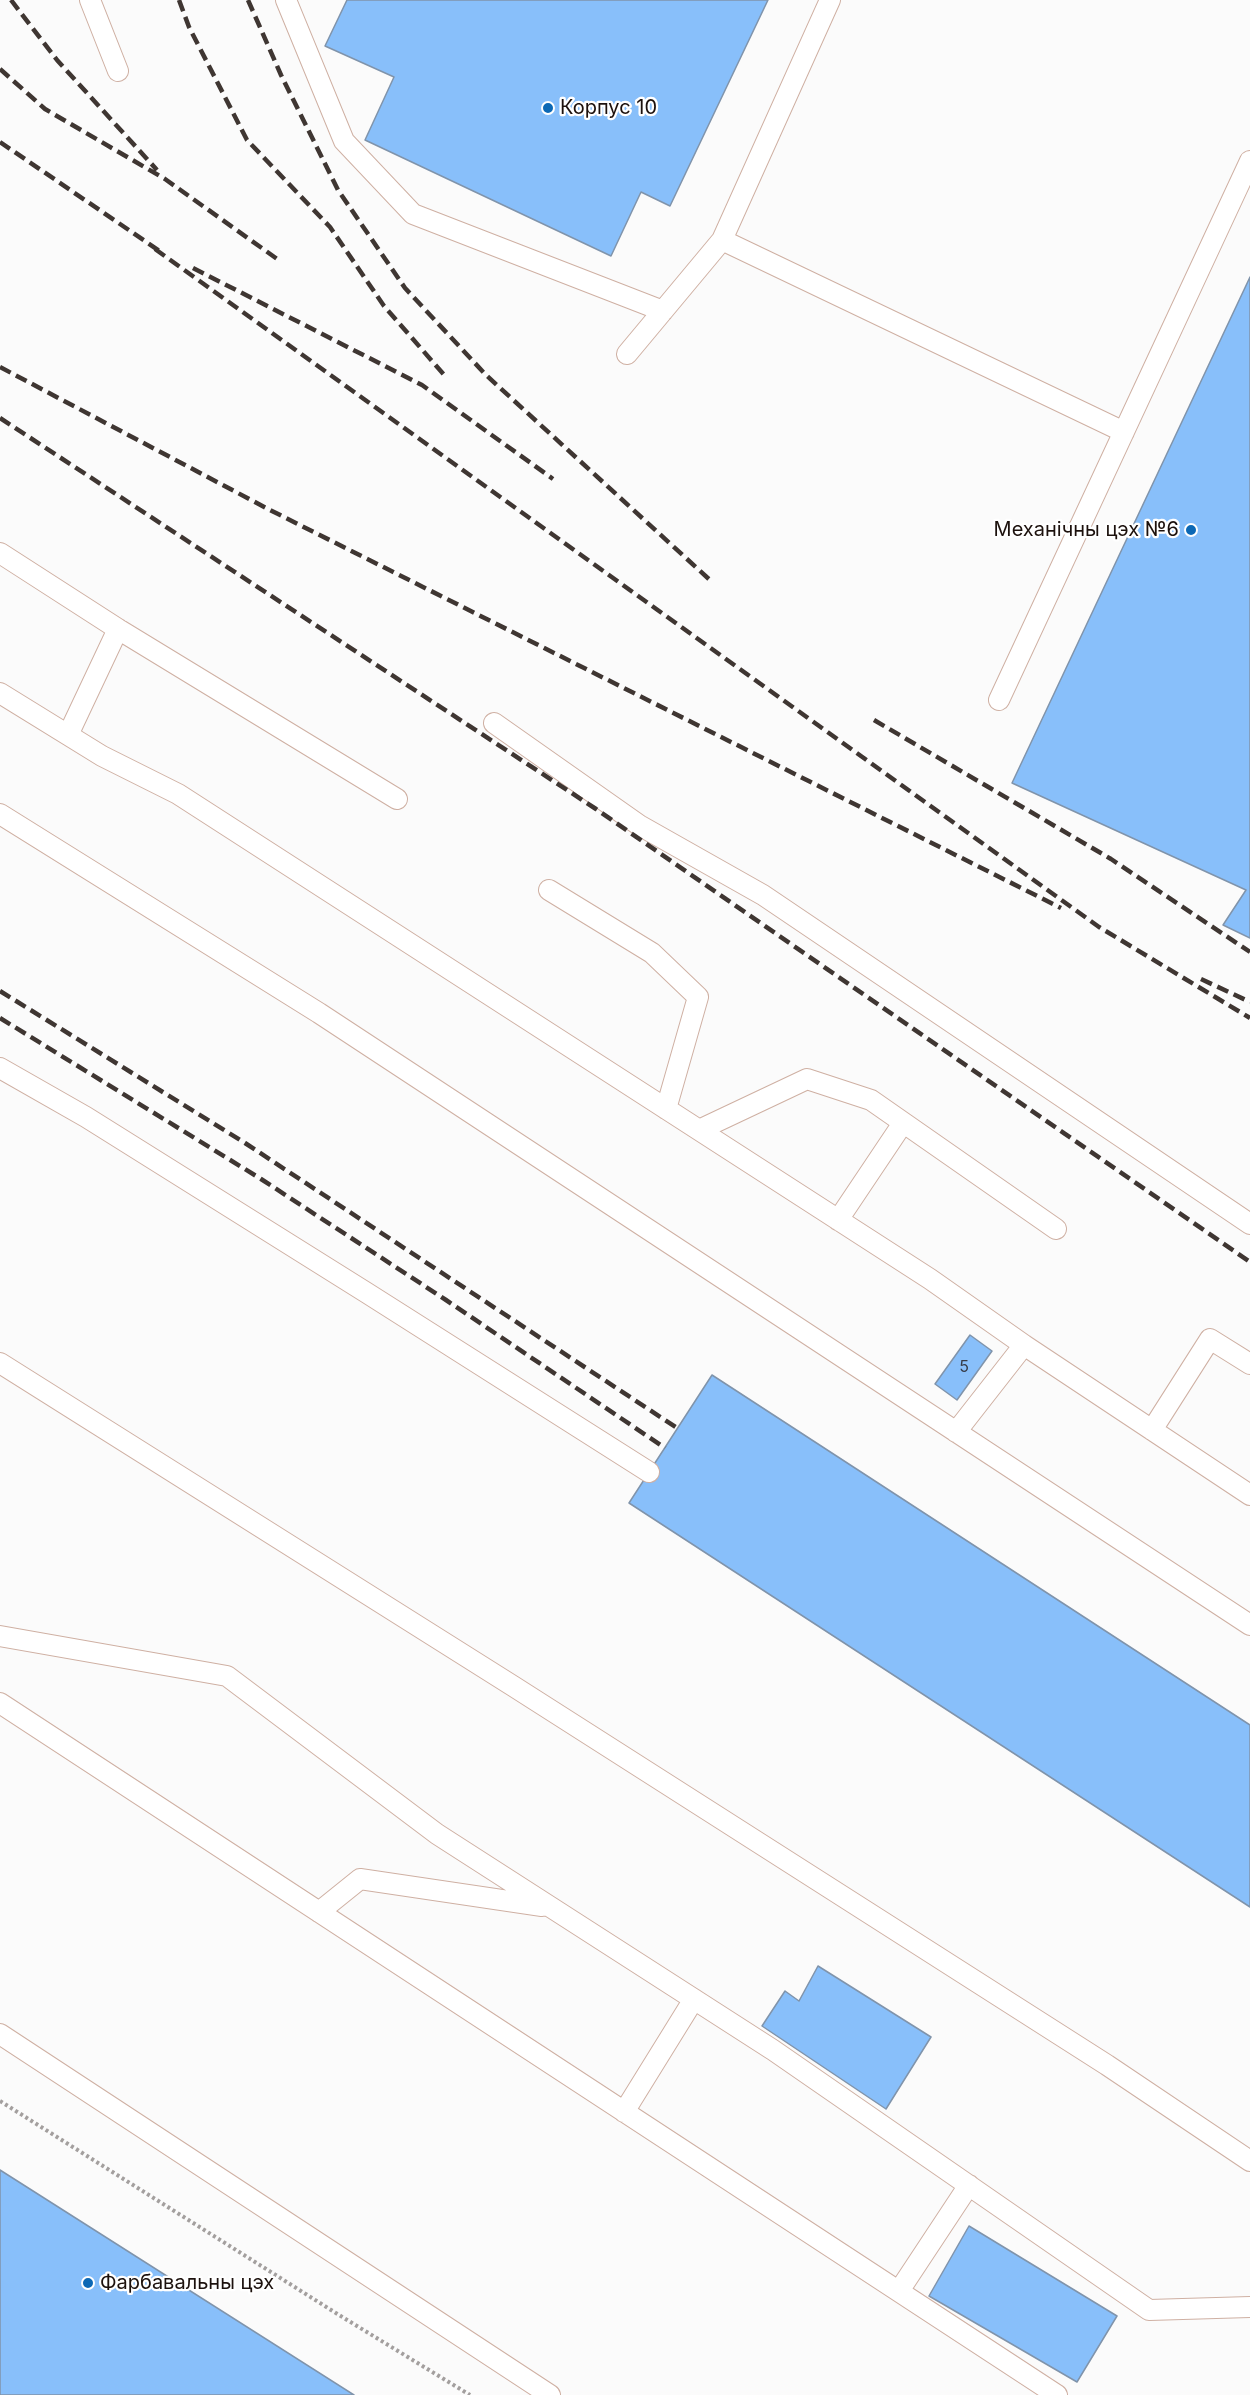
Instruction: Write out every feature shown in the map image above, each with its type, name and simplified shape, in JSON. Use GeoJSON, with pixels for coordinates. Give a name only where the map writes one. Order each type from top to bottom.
{"type":"FeatureCollection","features":[{"type":"Feature","properties":{"kind":"lane"},"geometry":{"type":"LineString","coordinates":[[90,0],[118,71]]}},
{"type":"Feature","properties":{"kind":"lane"},"geometry":{"type":"LineString","coordinates":[[286,0],[344,141],[413,214],[663,310]]}},
{"type":"Feature","properties":{"kind":"lane"},"geometry":{"type":"LineString","coordinates":[[627,354],[722,240],[830,0]]}},
{"type":"Feature","properties":{"kind":"lane"},"geometry":{"type":"LineString","coordinates":[[999,700],[1250,160]]}},
{"type":"Feature","properties":{"kind":"lane"},"geometry":{"type":"LineString","coordinates":[[722,240],[1124,432]]}},
{"type":"Feature","properties":{"kind":"lane"},"geometry":{"type":"LineString","coordinates":[[0,553],[118,629],[396,799]]}},
{"type":"Feature","properties":{"kind":"lane"},"geometry":{"type":"LineString","coordinates":[[68,735],[118,629]]}},
{"type":"Feature","properties":{"kind":"lane"},"geometry":{"type":"LineString","coordinates":[[0,693],[102,756],[178,794],[930,1280],[1250,1495]]}},
{"type":"Feature","properties":{"kind":"lane"},"geometry":{"type":"LineString","coordinates":[[494,723],[639,825],[763,895],[1250,1224]]}},
{"type":"Feature","properties":{"kind":"lane"},"geometry":{"type":"LineString","coordinates":[[0,814],[319,1013],[1250,1625]]}},
{"type":"Feature","properties":{"kind":"lane"},"geometry":{"type":"LineString","coordinates":[[549,890],[652,953],[698,997],[666,1109]]}},
{"type":"Feature","properties":{"kind":"lane"},"geometry":{"type":"LineString","coordinates":[[0,1068],[86,1117],[649,1472]]}},
{"type":"Feature","properties":{"kind":"lane"},"geometry":{"type":"LineString","coordinates":[[699,1130],[807,1079],[871,1100],[1056,1229]]}},
{"type":"Feature","properties":{"kind":"lane"},"geometry":{"type":"LineString","coordinates":[[838,1220],[903,1123]]}},
{"type":"Feature","properties":{"kind":"lane"},"geometry":{"type":"LineString","coordinates":[[1152,1430],[1210,1339],[1250,1364]]}},
{"type":"Feature","properties":{"kind":"lane"},"geometry":{"type":"LineString","coordinates":[[956,1432],[1024,1345]]}},
{"type":"Feature","properties":{"kind":"lane"},"geometry":{"type":"LineString","coordinates":[[0,1363],[1057,2032],[1250,2161]]}},
{"type":"Feature","properties":{"kind":"lane"},"geometry":{"type":"LineString","coordinates":[[0,1636],[227,1676],[436,1834],[773,2050],[1149,2310],[1250,2307]]}},
{"type":"Feature","properties":{"kind":"lane"},"geometry":{"type":"LineString","coordinates":[[0,1703],[1058,2395]]}},
{"type":"Feature","properties":{"kind":"lane"},"geometry":{"type":"LineString","coordinates":[[319,1912],[360,1879],[549,1907]]}},
{"type":"Feature","properties":{"kind":"lane"},"geometry":{"type":"LineString","coordinates":[[624,2112],[694,1999]]}},
{"type":"Feature","properties":{"kind":"lane"},"geometry":{"type":"LineString","coordinates":[[0,2034],[550,2395]]}},
{"type":"Feature","properties":{"kind":"lane"},"geometry":{"type":"LineString","coordinates":[[899,2291],[969,2185]]}},
{"type":"Feature","properties":{"kind":"path"},"geometry":{"type":"LineString","coordinates":[[0,2101],[470,2395]]}},
{"type":"Feature","properties":{"kind":"building","name":"Корпус 10"},"geometry":{"type":"Polygon","coordinates":[[[347,0],[768,0],[670,206],[641,192],[611,256],[365,140],[394,77],[325,46],[347,0]]]}},
{"type":"Feature","properties":{"kind":"building","name":"Механічны цэх №6"},"geometry":{"type":"Polygon","coordinates":[[[1250,277],[1250,938],[1223,925],[1246,890],[1012,783],[1250,277]]]}},
{"type":"Feature","properties":{"kind":"building"},"geometry":{"type":"Polygon","coordinates":[[[970,1335],[992,1351],[957,1400],[935,1384],[970,1335]]]}},
{"type":"Feature","properties":{"kind":"building"},"geometry":{"type":"Polygon","coordinates":[[[712,1375],[1250,1725],[1250,1907],[629,1503],[712,1375]]]}},
{"type":"Feature","properties":{"kind":"building"},"geometry":{"type":"Polygon","coordinates":[[[818,1966],[931,2037],[886,2109],[762,2026],[785,1991],[799,2001],[818,1966]]]}},
{"type":"Feature","properties":{"kind":"building","name":"Фарбавальны цэх"},"geometry":{"type":"Polygon","coordinates":[[[0,2170],[354,2395],[0,2395],[0,2170]]]}},
{"type":"Feature","properties":{"kind":"building"},"geometry":{"type":"Polygon","coordinates":[[[969,2226],[1117,2316],[1077,2382],[929,2296],[969,2226]]]}},
{"type":"Feature","properties":{"kind":"railway"},"geometry":{"type":"LineString","coordinates":[[11,0],[57,60],[157,170]]}},
{"type":"Feature","properties":{"kind":"railway"},"geometry":{"type":"LineString","coordinates":[[179,0],[189,27],[247,140],[330,227],[384,306],[446,377]]}},
{"type":"Feature","properties":{"kind":"railway"},"geometry":{"type":"LineString","coordinates":[[248,0],[281,75],[338,190],[405,288],[486,375],[711,581]]}},
{"type":"Feature","properties":{"kind":"railway"},"geometry":{"type":"LineString","coordinates":[[0,69],[45,109],[165,179],[280,261]]}},
{"type":"Feature","properties":{"kind":"railway"},"geometry":{"type":"LineString","coordinates":[[0,142],[161,252]]}},
{"type":"Feature","properties":{"kind":"railway"},"geometry":{"type":"LineString","coordinates":[[155,249],[1099,927],[1250,1018]]}},
{"type":"Feature","properties":{"kind":"railway"},"geometry":{"type":"LineString","coordinates":[[193,268],[422,385],[553,479]]}},
{"type":"Feature","properties":{"kind":"railway"},"geometry":{"type":"LineString","coordinates":[[0,367],[270,510],[1061,908]]}},
{"type":"Feature","properties":{"kind":"railway"},"geometry":{"type":"LineString","coordinates":[[0,418],[596,809],[1250,1262]]}},
{"type":"Feature","properties":{"kind":"railway"},"geometry":{"type":"LineString","coordinates":[[874,720],[1111,859],[1250,952]]}},
{"type":"Feature","properties":{"kind":"railway"},"geometry":{"type":"LineString","coordinates":[[1201,979],[1250,1002]]}},
{"type":"Feature","properties":{"kind":"railway"},"geometry":{"type":"LineString","coordinates":[[0,991],[245,1143],[677,1428]]}},
{"type":"Feature","properties":{"kind":"railway"},"geometry":{"type":"LineString","coordinates":[[0,1018],[261,1179],[446,1300],[665,1448]]}},
{"type":"Feature","properties":{"kind":"place","name":"Корпус 10"},"geometry":{"type":"Point","coordinates":[548,108]}},
{"type":"Feature","properties":{"kind":"place","name":"Механічны цэх №6"},"geometry":{"type":"Point","coordinates":[1191,530]}},
{"type":"Feature","properties":{"kind":"place","name":"Фарбавальны цэх"},"geometry":{"type":"Point","coordinates":[88,2283]}}]}
